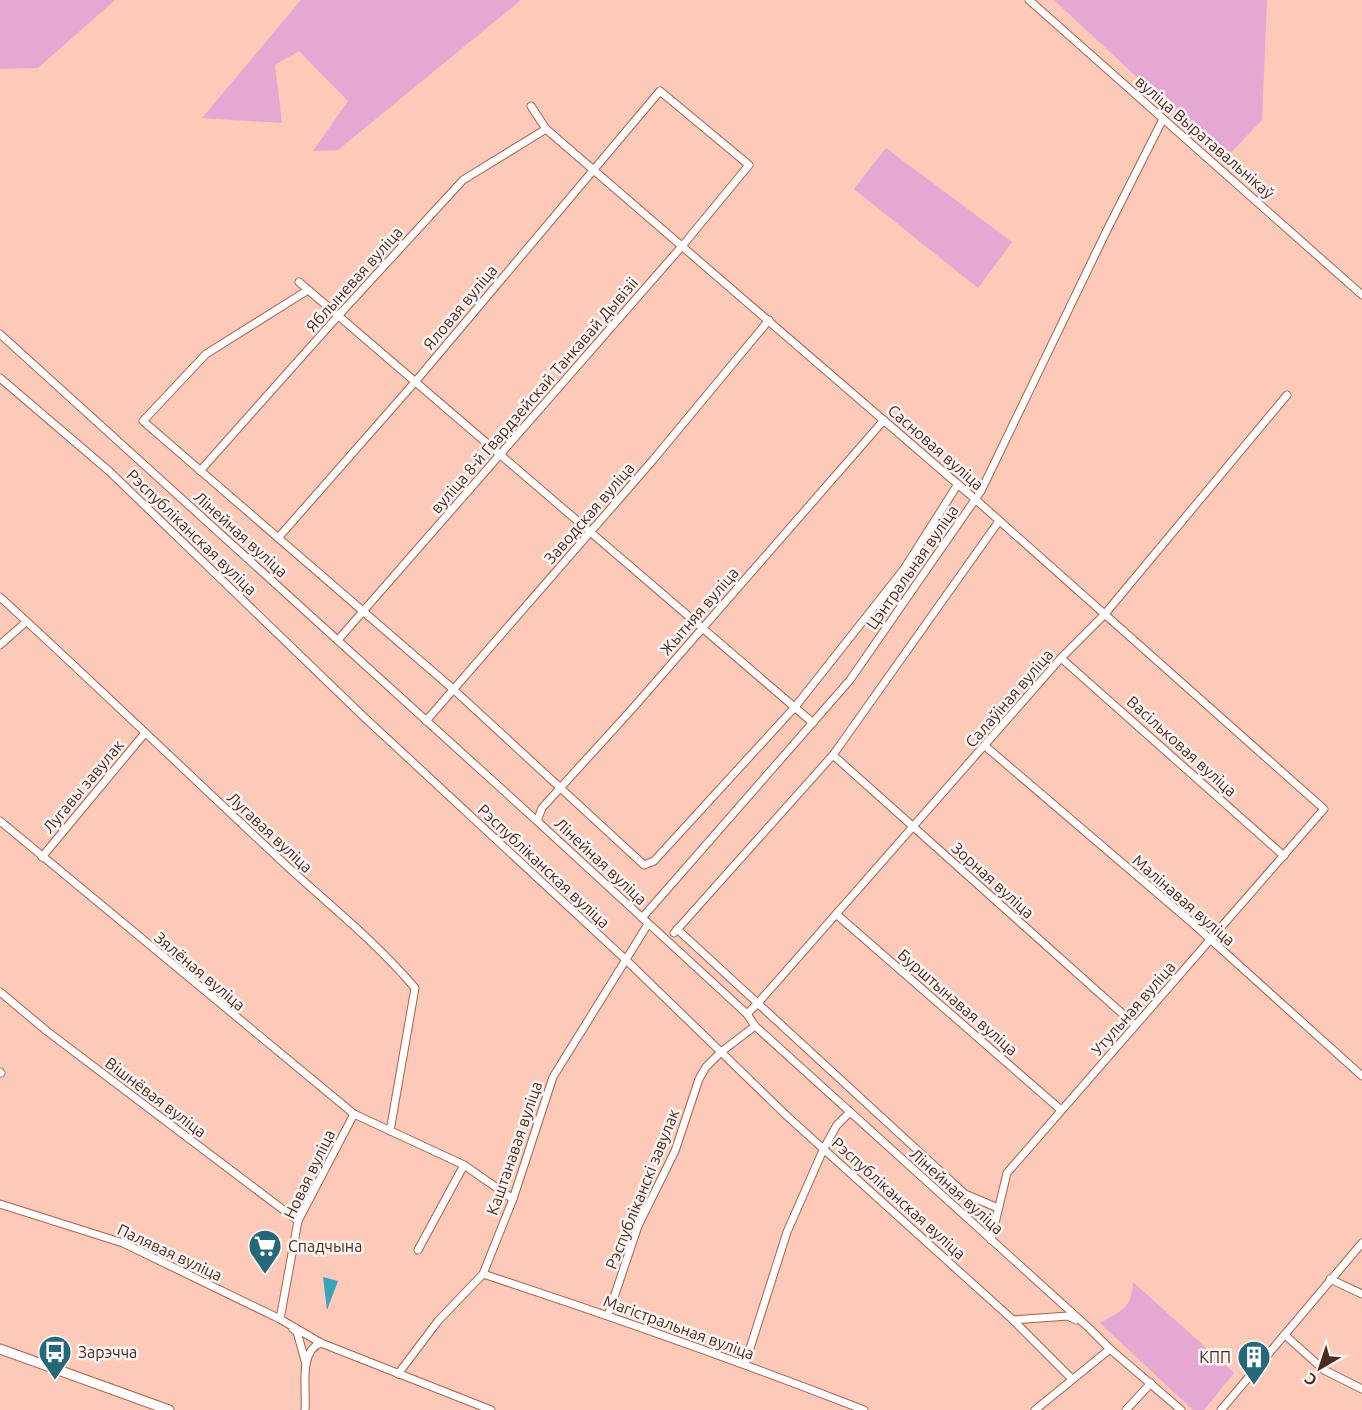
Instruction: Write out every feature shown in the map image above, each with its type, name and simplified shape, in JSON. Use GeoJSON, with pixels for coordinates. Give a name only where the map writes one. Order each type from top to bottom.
{"type":"FeatureCollection","features":[{"type":"Feature","properties":{"kind":"main road"},"geometry":{"type":"LineString","coordinates":[[0,1349],[169,1410]]}},
{"type":"Feature","properties":{"kind":"street","name":"вуліца Выратавальнікаў"},"geometry":{"type":"LineString","coordinates":[[1029,0],[1362,295]]}},
{"type":"Feature","properties":{"kind":"street","name":"вуліца 8-й Гвардзейскай Танкавай Дывізіі"},"geometry":{"type":"LineString","coordinates":[[338,640],[749,165],[660,91]]}},
{"type":"Feature","properties":{"kind":"street","name":"Яловая вуліца"},"geometry":{"type":"LineString","coordinates":[[278,538],[415,382],[660,91]]}},
{"type":"Feature","properties":{"kind":"street","name":"Сасновая вуліца"},"geometry":{"type":"LineString","coordinates":[[531,106],[546,129],[958,484],[1324,809]]}},
{"type":"Feature","properties":{"kind":"street","name":"Цэнтральная вуліца"},"geometry":{"type":"LineString","coordinates":[[642,918],[850,680],[981,492],[1163,119]]}},
{"type":"Feature","properties":{"kind":"street","name":"Яблыневая вуліца"},"geometry":{"type":"LineString","coordinates":[[200,471],[463,180],[546,129]]}},
{"type":"Feature","properties":{"kind":"street"},"geometry":{"type":"LineString","coordinates":[[299,282],[813,723]]}},
{"type":"Feature","properties":{"kind":"street"},"geometry":{"type":"LineString","coordinates":[[308,290],[206,354],[143,421],[453,689],[644,865],[654,861],[795,707],[904,569],[958,484]]}},
{"type":"Feature","properties":{"kind":"street","name":"Заводская вуліца"},"geometry":{"type":"LineString","coordinates":[[426,722],[653,460],[769,320]]}},
{"type":"Feature","properties":{"kind":"street","name":"Лінейная вуліца"},"geometry":{"type":"LineString","coordinates":[[0,334],[537,821],[747,1014],[756,1026],[1110,1349],[1181,1410]]}},
{"type":"Feature","properties":{"kind":"street","name":"Рэспубліканская вуліца"},"geometry":{"type":"LineString","coordinates":[[0,378],[109,471],[365,718],[625,959],[641,978],[788,1117],[1013,1320],[1072,1379]]}},
{"type":"Feature","properties":{"kind":"street","name":"Салаўіная вуліца"},"geometry":{"type":"LineString","coordinates":[[747,1014],[1060,658],[1104,615],[1287,395]]}},
{"type":"Feature","properties":{"kind":"street","name":"Жытняя вуліца"},"geometry":{"type":"LineString","coordinates":[[537,821],[542,808],[884,420]]}},
{"type":"Feature","properties":{"kind":"street"},"geometry":{"type":"LineString","coordinates":[[833,754],[999,521]]}},
{"type":"Feature","properties":{"kind":"street","name":"Лугавая вуліца"},"geometry":{"type":"LineString","coordinates":[[0,597],[398,968],[415,988],[390,1131]]}},
{"type":"Feature","properties":{"kind":"street"},"geometry":{"type":"LineString","coordinates":[[0,645],[26,622]]}},
{"type":"Feature","properties":{"kind":"street","name":"Васільковая вуліца"},"geometry":{"type":"LineString","coordinates":[[1060,658],[1284,856]]}},
{"type":"Feature","properties":{"kind":"street","name":"Лугавы завулак"},"geometry":{"type":"LineString","coordinates":[[42,856],[145,733]]}},
{"type":"Feature","properties":{"kind":"street","name":"Малінавая вуліца"},"geometry":{"type":"LineString","coordinates":[[985,746],[1210,940],[1362,1076]]}},
{"type":"Feature","properties":{"kind":"street","name":"Лінейная вуліца"},"geometry":{"type":"LineString","coordinates":[[833,754],[675,931],[758,1003],[965,1194],[998,1208]]}},
{"type":"Feature","properties":{"kind":"street","name":"Зорная вуліца"},"geometry":{"type":"LineString","coordinates":[[833,754],[1135,1025]]}},
{"type":"Feature","properties":{"kind":"street","name":"Утульная вуліца"},"geometry":{"type":"LineString","coordinates":[[991,1240],[1006,1173],[1324,809]]}},
{"type":"Feature","properties":{"kind":"street","name":"Зялёная вуліца"},"geometry":{"type":"LineString","coordinates":[[0,821],[354,1114],[464,1165],[513,1198]]}},
{"type":"Feature","properties":{"kind":"street","name":"Бурштынавая вуліца"},"geometry":{"type":"LineString","coordinates":[[836,914],[1061,1110]]}},
{"type":"Feature","properties":{"kind":"street","name":"Каштанавая вуліца"},"geometry":{"type":"LineString","coordinates":[[398,1374],[438,1321],[483,1274],[513,1198],[553,1077],[648,924]]}},
{"type":"Feature","properties":{"kind":"street","name":"Вішнёвая вуліца"},"geometry":{"type":"LineString","coordinates":[[0,992],[48,1032],[298,1221]]}},
{"type":"Feature","properties":{"kind":"street","name":"Рэспубліканскі завулак"},"geometry":{"type":"LineString","coordinates":[[608,1315],[638,1226],[675,1151],[699,1079],[706,1067],[721,1052],[756,1026]]}},
{"type":"Feature","properties":{"kind":"street"},"geometry":{"type":"LineString","coordinates":[[745,1364],[787,1232],[824,1148],[837,1125],[850,1112]]}},
{"type":"Feature","properties":{"kind":"street","name":"Новая вуліца"},"geometry":{"type":"LineString","coordinates":[[280,1319],[298,1221],[354,1114]]}},
{"type":"Feature","properties":{"kind":"street"},"geometry":{"type":"LineString","coordinates":[[418,1250],[464,1165]]}},
{"type":"Feature","properties":{"kind":"street","name":"Палявая вуліца"},"geometry":{"type":"LineString","coordinates":[[0,1203],[123,1243],[280,1319],[321,1343],[491,1410]]}},
{"type":"Feature","properties":{"kind":"street"},"geometry":{"type":"LineString","coordinates":[[1221,1410],[1362,1243]]}},
{"type":"Feature","properties":{"kind":"street","name":"Магістральная вуліца"},"geometry":{"type":"LineString","coordinates":[[483,1274],[608,1315],[864,1410]]}},
{"type":"Feature","properties":{"kind":"street"},"geometry":{"type":"LineString","coordinates":[[1330,1279],[1362,1294]]}},
{"type":"Feature","properties":{"kind":"street"},"geometry":{"type":"LineString","coordinates":[[1013,1320],[1068,1316],[1089,1328]]}},
{"type":"Feature","properties":{"kind":"street"},"geometry":{"type":"LineString","coordinates":[[280,1319],[297,1332],[306,1364],[305,1410]]}},
{"type":"Feature","properties":{"kind":"street"},"geometry":{"type":"LineString","coordinates":[[1285,1335],[1324,1370],[1362,1389]]}},
{"type":"Feature","properties":{"kind":"street"},"geometry":{"type":"LineString","coordinates":[[306,1364],[311,1349],[321,1343]]}},
{"type":"Feature","properties":{"kind":"street"},"geometry":{"type":"LineString","coordinates":[[1035,1410],[1110,1349]]}},
{"type":"Feature","properties":{"kind":"street"},"geometry":{"type":"LineString","coordinates":[[1126,1410],[1151,1383]]}},
{"type":"Feature","properties":{"kind":"shaded area"},"geometry":{"type":"Polygon","coordinates":[[[0,0],[115,0],[38,68],[0,69],[0,0]]]}},
{"type":"Feature","properties":{"kind":"shaded area"},"geometry":{"type":"Polygon","coordinates":[[[301,0],[521,0],[338,150],[313,151],[348,101],[299,51],[275,65],[282,123],[202,118],[301,0]]]}},
{"type":"Feature","properties":{"kind":"shaded area"},"geometry":{"type":"Polygon","coordinates":[[[1054,0],[1267,0],[1262,120],[1225,159],[1054,0]]]}},
{"type":"Feature","properties":{"kind":"shaded area"},"geometry":{"type":"Polygon","coordinates":[[[886,148],[1012,242],[978,288],[854,189],[886,148]]]}},
{"type":"Feature","properties":{"kind":"shaded area"},"geometry":{"type":"Polygon","coordinates":[[[1133,1282],[1234,1373],[1204,1410],[1193,1410],[1100,1323],[1128,1304],[1133,1282]]]}},
{"type":"Feature","properties":{"kind":"water"},"geometry":{"type":"Polygon","coordinates":[[[323,1277],[338,1281],[327,1310],[323,1277]]]}},
{"type":"Feature","properties":{"kind":"place","name":"Спадчына"},"geometry":{"type":"Point","coordinates":[265,1275]}},
{"type":"Feature","properties":{"kind":"place","name":"Зарэчча"},"geometry":{"type":"Point","coordinates":[55,1381]}},
{"type":"Feature","properties":{"kind":"place","name":"КПП"},"geometry":{"type":"Point","coordinates":[1254,1386]}}]}
